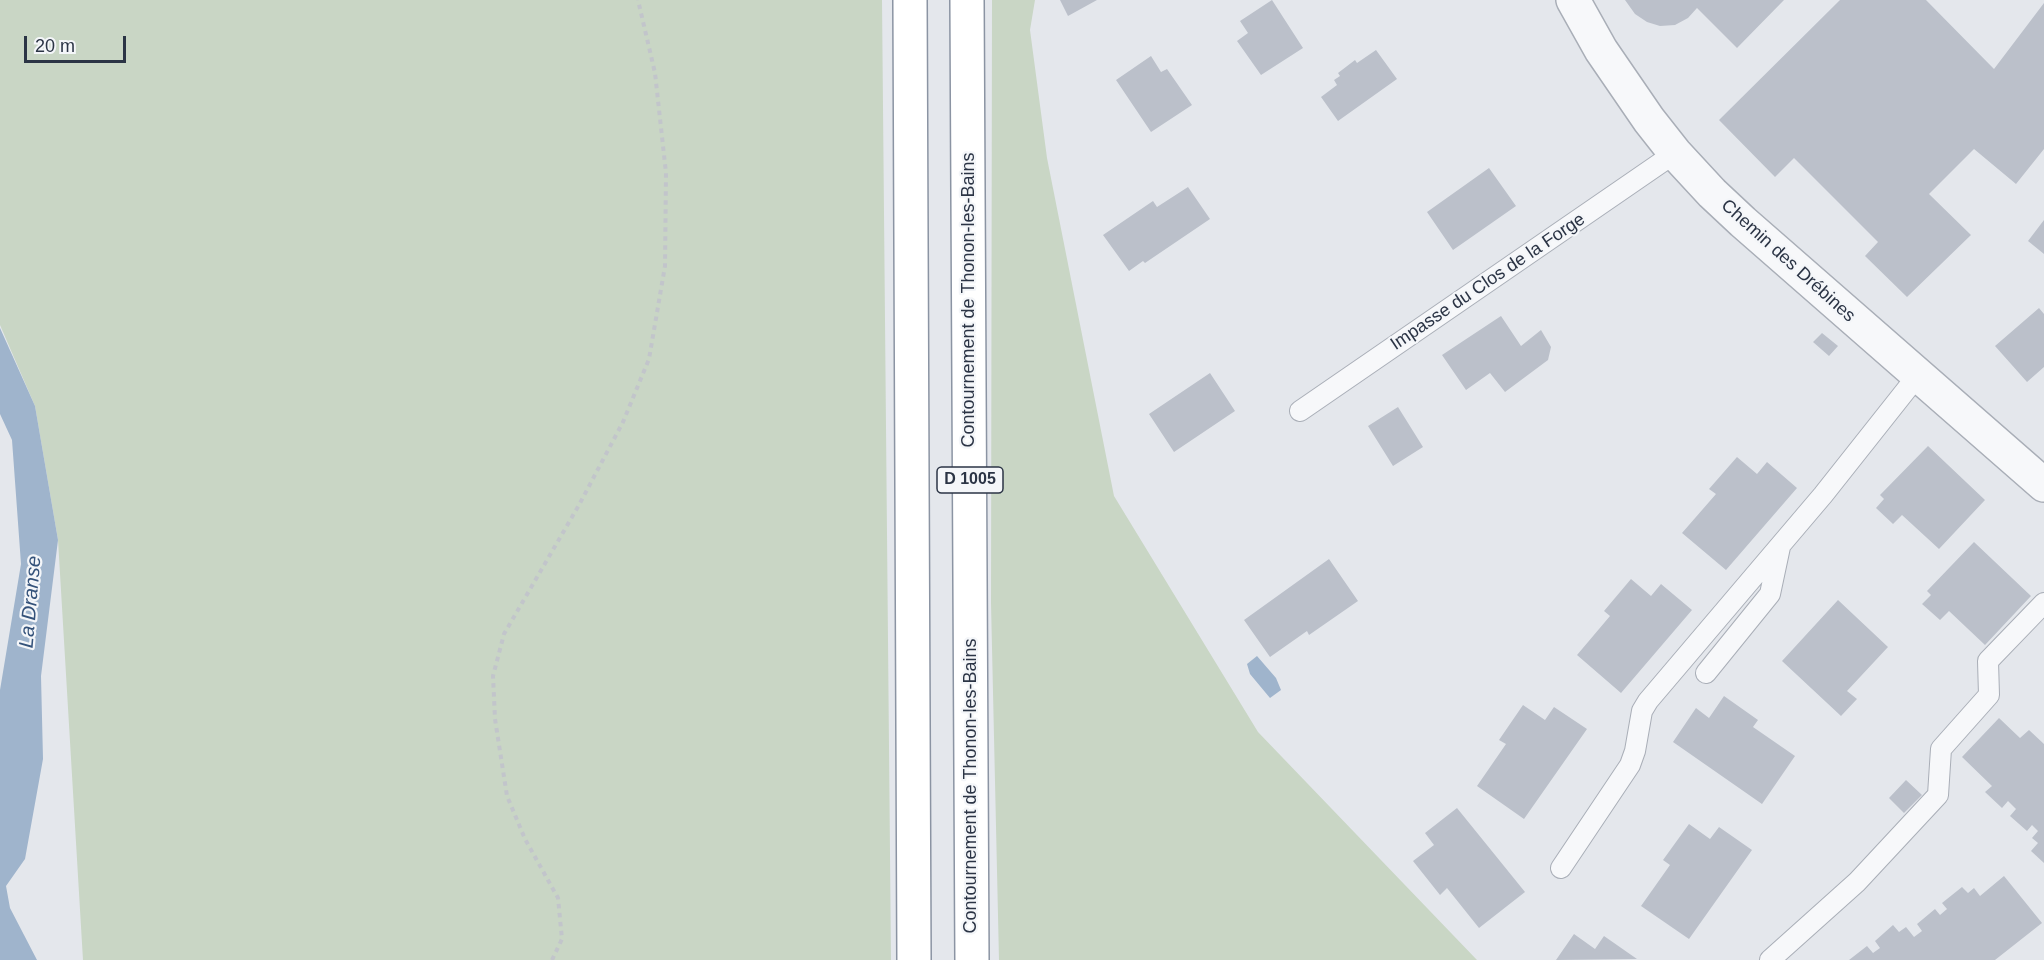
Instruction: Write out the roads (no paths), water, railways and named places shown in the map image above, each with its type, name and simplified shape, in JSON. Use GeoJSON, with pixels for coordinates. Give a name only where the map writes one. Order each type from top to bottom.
{"type":"FeatureCollection","features":[{"type":"Feature","properties":{"kind":"highway","name":"D 1005"},"geometry":{"type":"LineString","coordinates":[[910,0],[914,960]]}},
{"type":"Feature","properties":{"kind":"highway","name":"Contournement de Thonon-les-Bains"},"geometry":{"type":"LineString","coordinates":[[967,0],[972,960]]}},
{"type":"Feature","properties":{"kind":"street","name":"Chemin des Drébines"},"geometry":{"type":"LineString","coordinates":[[1574,0],[1601,50],[1675,153],[1743,222],[2044,485]]}},
{"type":"Feature","properties":{"kind":"lane","name":"Impasse du Clos de la Forge"},"geometry":{"type":"LineString","coordinates":[[1300,411],[1675,153]]}},
{"type":"Feature","properties":{"kind":"lane"},"geometry":{"type":"LineString","coordinates":[[1561,868],[1630,765],[1635,751],[1642,711],[1648,701],[1822,495],[1917,375]]}},
{"type":"Feature","properties":{"kind":"lane"},"geometry":{"type":"LineString","coordinates":[[1706,673],[1770,594],[1780,545]]}},
{"type":"Feature","properties":{"kind":"lane"},"geometry":{"type":"LineString","coordinates":[[1770,960],[1857,882],[1938,795],[1941,749],[1989,695],[1988,662],[2044,603]]}},
{"type":"Feature","properties":{"kind":"water","name":"La Dranse"},"geometry":{"type":"Polygon","coordinates":[[[0,328],[35,406],[58,540],[41,676],[43,759],[25,859],[6,886],[10,908],[37,960],[0,960],[0,690],[21,564],[12,440],[0,414],[0,328]]]}},
{"type":"Feature","properties":{"kind":"water"},"geometry":{"type":"Polygon","coordinates":[[[1257,656],[1276,678],[1281,690],[1270,698],[1250,674],[1247,664],[1257,656]]]}}]}
